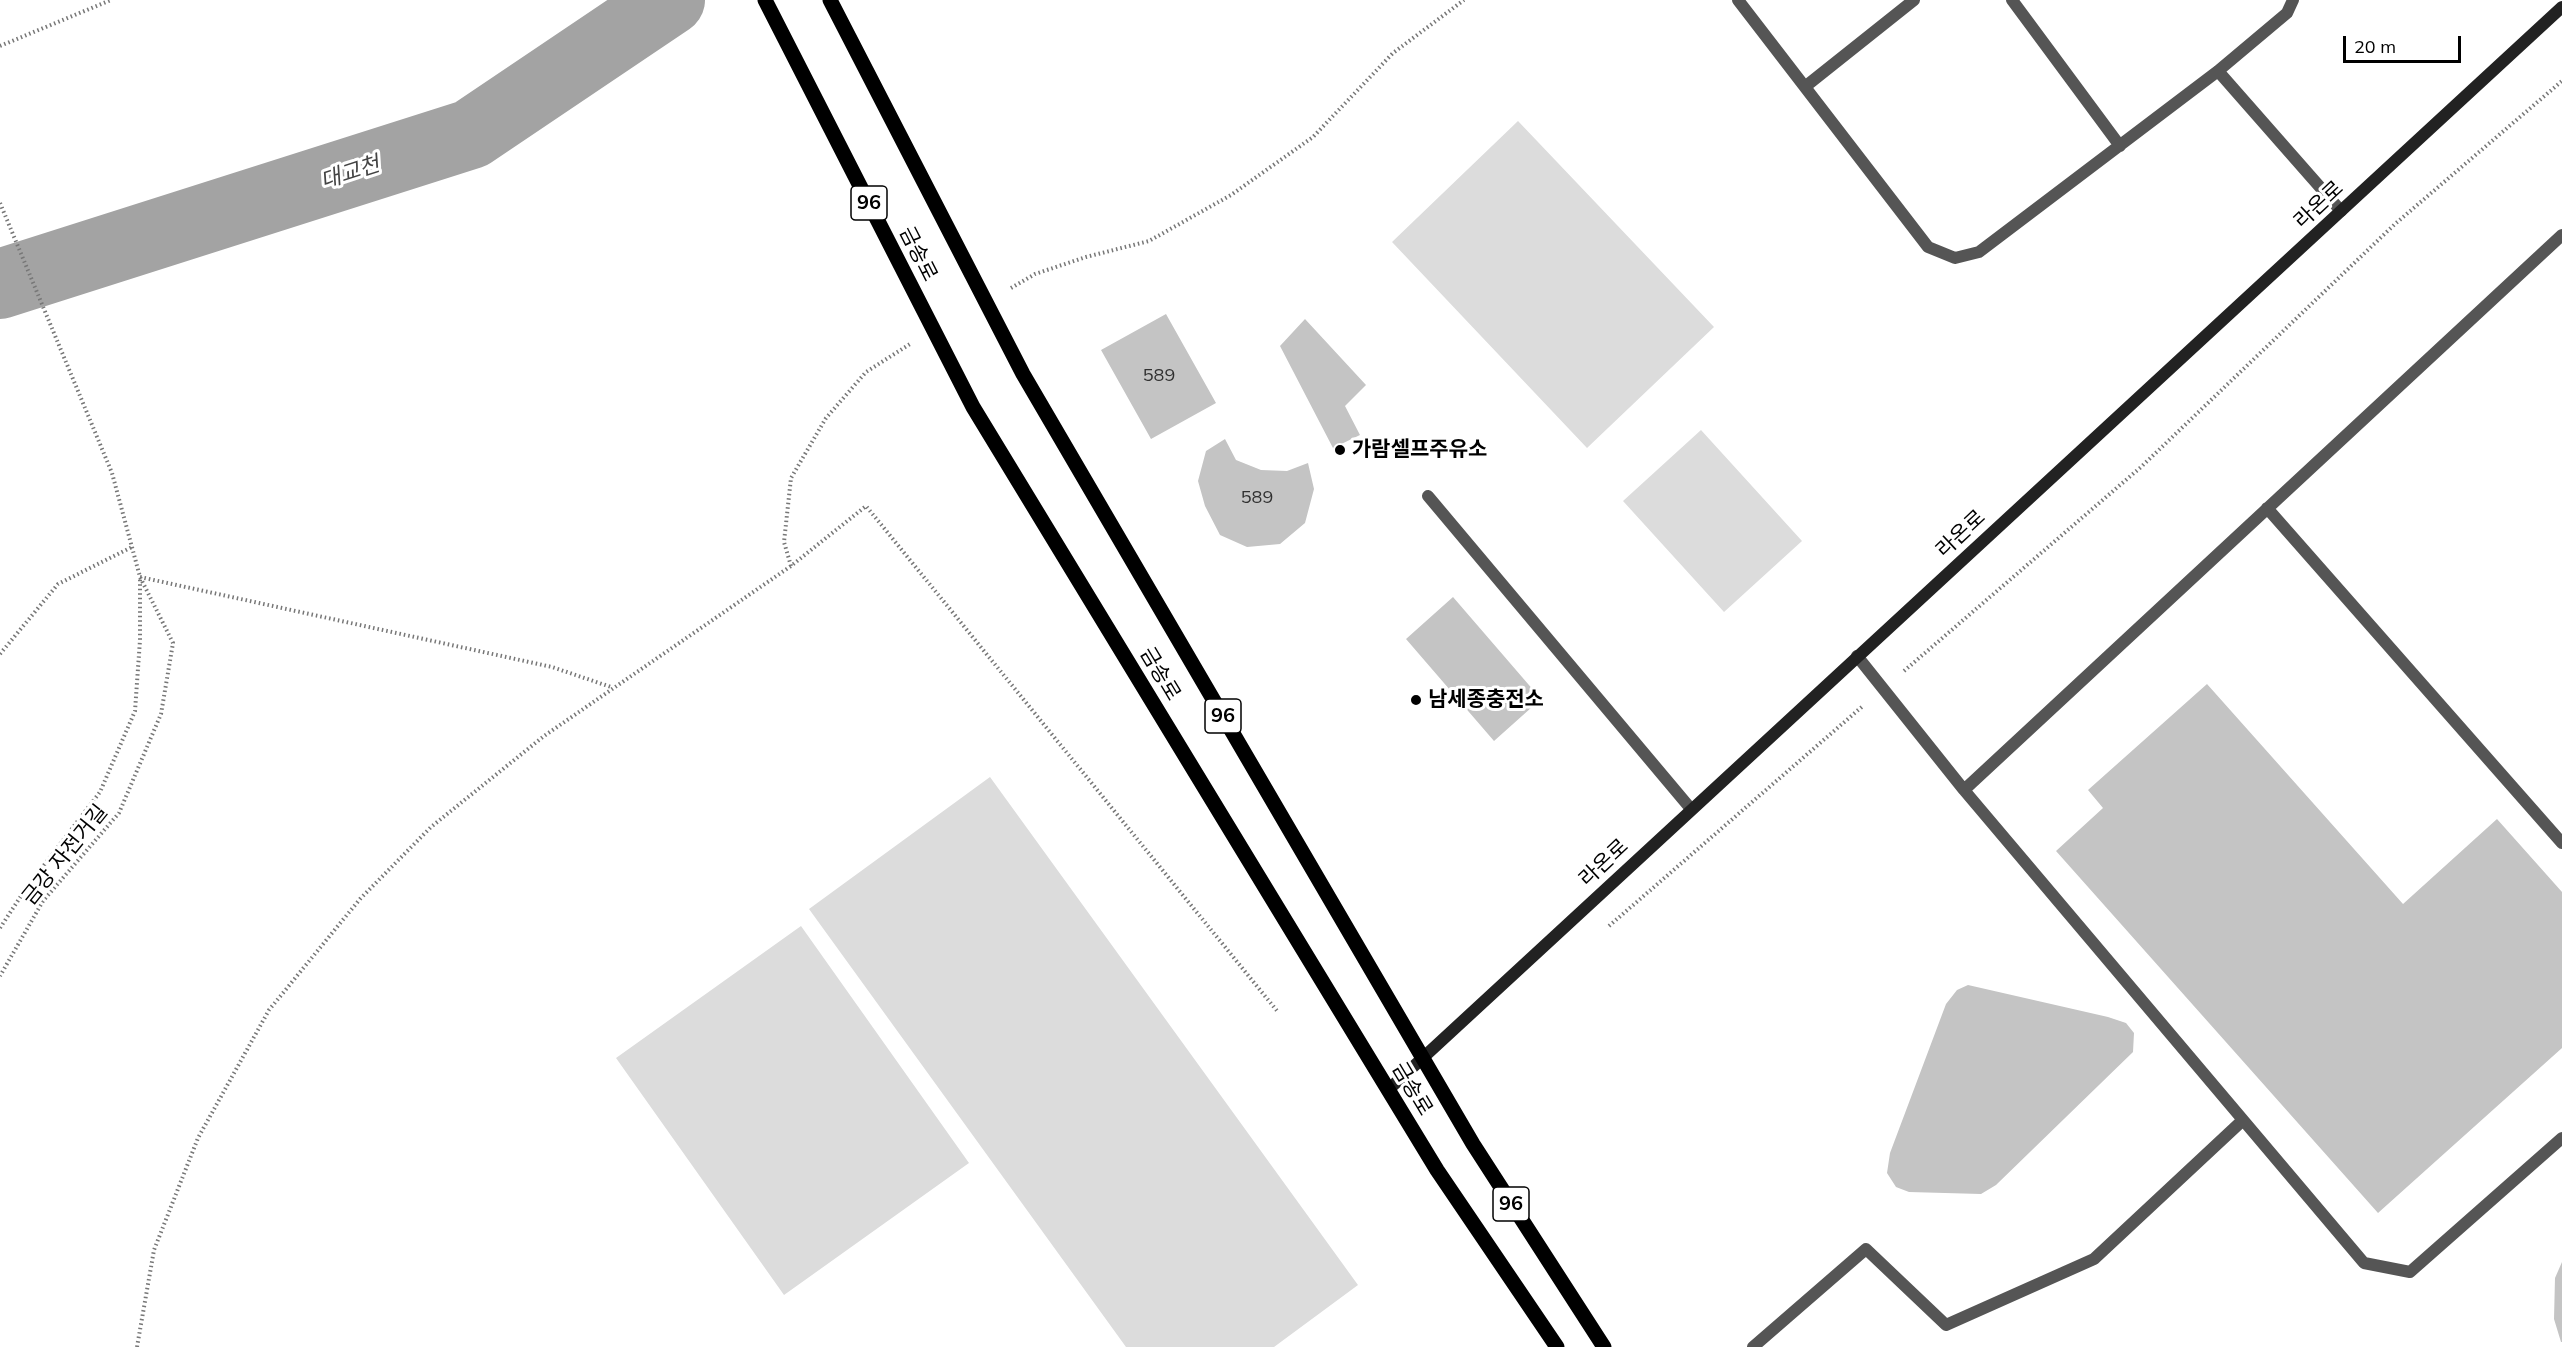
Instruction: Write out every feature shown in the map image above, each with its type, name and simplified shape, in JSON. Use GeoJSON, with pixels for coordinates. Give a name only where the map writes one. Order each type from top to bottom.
{"type":"FeatureCollection","features":[{"type":"Feature","properties":{"kind":"main road","name":"금송로"},"geometry":{"type":"LineString","coordinates":[[765,0],[973,407],[1437,1170],[1557,1347]]}},
{"type":"Feature","properties":{"kind":"main road","name":"금송로"},"geometry":{"type":"LineString","coordinates":[[830,0],[1023,374],[1473,1144],[1604,1347]]}},
{"type":"Feature","properties":{"kind":"main road","name":"라온로"},"geometry":{"type":"LineString","coordinates":[[1388,1090],[2562,7]]}},
{"type":"Feature","properties":{"kind":"lane"},"geometry":{"type":"LineString","coordinates":[[1738,0],[1928,247],[1955,258],[1979,252],[2120,146],[2218,71],[2288,13],[2293,0]]}},
{"type":"Feature","properties":{"kind":"lane"},"geometry":{"type":"LineString","coordinates":[[1806,86],[1914,0]]}},
{"type":"Feature","properties":{"kind":"lane"},"geometry":{"type":"LineString","coordinates":[[2012,0],[2120,146]]}},
{"type":"Feature","properties":{"kind":"lane"},"geometry":{"type":"LineString","coordinates":[[2218,71],[2342,211]]}},
{"type":"Feature","properties":{"kind":"lane"},"geometry":{"type":"LineString","coordinates":[[1964,790],[2562,235]]}},
{"type":"Feature","properties":{"kind":"lane"},"geometry":{"type":"LineString","coordinates":[[1428,496],[1691,809]]}},
{"type":"Feature","properties":{"kind":"lane"},"geometry":{"type":"LineString","coordinates":[[2267,508],[2562,843]]}},
{"type":"Feature","properties":{"kind":"lane"},"geometry":{"type":"LineString","coordinates":[[1857,656],[1964,790],[2364,1263],[2410,1272],[2562,1137]]}},
{"type":"Feature","properties":{"kind":"lane"},"geometry":{"type":"LineString","coordinates":[[1753,1347],[1866,1249],[1946,1325],[2094,1259],[2243,1120]]}},
{"type":"Feature","properties":{"kind":"path"},"geometry":{"type":"LineString","coordinates":[[0,46],[111,0]]}},
{"type":"Feature","properties":{"kind":"path"},"geometry":{"type":"LineString","coordinates":[[1004,291],[1035,274],[1149,240],[1231,195],[1314,137],[1393,53],[1464,0]]}},
{"type":"Feature","properties":{"kind":"path"},"geometry":{"type":"LineString","coordinates":[[1607,928],[2141,467],[2395,224],[2562,81]]}},
{"type":"Feature","properties":{"kind":"path"},"geometry":{"type":"LineString","coordinates":[[0,203],[112,473],[140,577],[552,667],[611,687]]}},
{"type":"Feature","properties":{"kind":"path"},"geometry":{"type":"LineString","coordinates":[[791,566],[784,542],[791,478],[826,418],[866,372],[912,343]]}},
{"type":"Feature","properties":{"kind":"path"},"geometry":{"type":"LineString","coordinates":[[137,1347],[154,1250],[198,1138],[269,1010],[360,899],[430,827],[544,736],[611,687],[791,566],[866,506],[1278,1012]]}},
{"type":"Feature","properties":{"kind":"path"},"geometry":{"type":"LineString","coordinates":[[0,654],[58,584],[132,547]]}},
{"type":"Feature","properties":{"kind":"path","name":"금강 자전거길"},"geometry":{"type":"LineString","coordinates":[[0,928],[25,890],[100,792],[135,711],[140,640],[140,577]]}},
{"type":"Feature","properties":{"kind":"path","name":"금강 자전거길"},"geometry":{"type":"LineString","coordinates":[[0,976],[43,902],[120,813],[161,714],[173,643],[140,577]]}},
{"type":"Feature","properties":{"kind":"shaded area"},"geometry":{"type":"Polygon","coordinates":[[[1518,121],[1714,327],[1587,448],[1392,242],[1518,121]]]}},
{"type":"Feature","properties":{"kind":"shaded area"},"geometry":{"type":"Polygon","coordinates":[[[1701,430],[1802,541],[1724,612],[1623,501],[1701,430]]]}},
{"type":"Feature","properties":{"kind":"shaded area"},"geometry":{"type":"Polygon","coordinates":[[[990,777],[1358,1285],[1274,1347],[1126,1347],[809,909],[990,777]]]}},
{"type":"Feature","properties":{"kind":"shaded area"},"geometry":{"type":"Polygon","coordinates":[[[801,926],[969,1163],[784,1295],[616,1058],[801,926]]]}},
{"type":"Feature","properties":{"kind":"building"},"geometry":{"type":"Polygon","coordinates":[[[1166,314],[1216,403],[1151,439],[1101,350],[1166,314]]]}},
{"type":"Feature","properties":{"kind":"building"},"geometry":{"type":"Polygon","coordinates":[[[1305,319],[1366,385],[1345,406],[1360,435],[1333,448],[1280,346],[1305,319]]]}},
{"type":"Feature","properties":{"kind":"building"},"geometry":{"type":"Polygon","coordinates":[[[1225,439],[1236,460],[1261,470],[1287,471],[1308,463],[1314,489],[1305,523],[1280,544],[1247,547],[1220,535],[1205,506],[1198,481],[1206,451],[1225,439]]]}},
{"type":"Feature","properties":{"kind":"building"},"geometry":{"type":"Polygon","coordinates":[[[1453,597],[1541,699],[1494,741],[1406,639],[1453,597]]]}},
{"type":"Feature","properties":{"kind":"building"},"geometry":{"type":"Polygon","coordinates":[[[2207,684],[2403,904],[2497,819],[2562,892],[2562,1048],[2378,1213],[2056,851],[2103,808],[2088,790],[2207,684]]]}},
{"type":"Feature","properties":{"kind":"building"},"geometry":{"type":"Polygon","coordinates":[[[1968,985],[2126,1023],[2134,1033],[2133,1052],[1996,1185],[1981,1194],[1909,1192],[1896,1187],[1887,1173],[1890,1153],[1946,1004],[1957,990],[1968,985]]]}},
{"type":"Feature","properties":{"kind":"building"},"geometry":{"type":"Polygon","coordinates":[[[2562,1262],[2561,1342],[2554,1319],[2555,1278],[2562,1262]]]}},
{"type":"Feature","properties":{"kind":"waterway","name":"대교천"},"geometry":{"type":"LineString","coordinates":[[0,284],[471,134],[670,0]]}},
{"type":"Feature","properties":{"kind":"place","name":"가람셀프주유소"},"geometry":{"type":"Point","coordinates":[1340,450]}},
{"type":"Feature","properties":{"kind":"place","name":"남세종충전소"},"geometry":{"type":"Point","coordinates":[1416,700]}}]}
